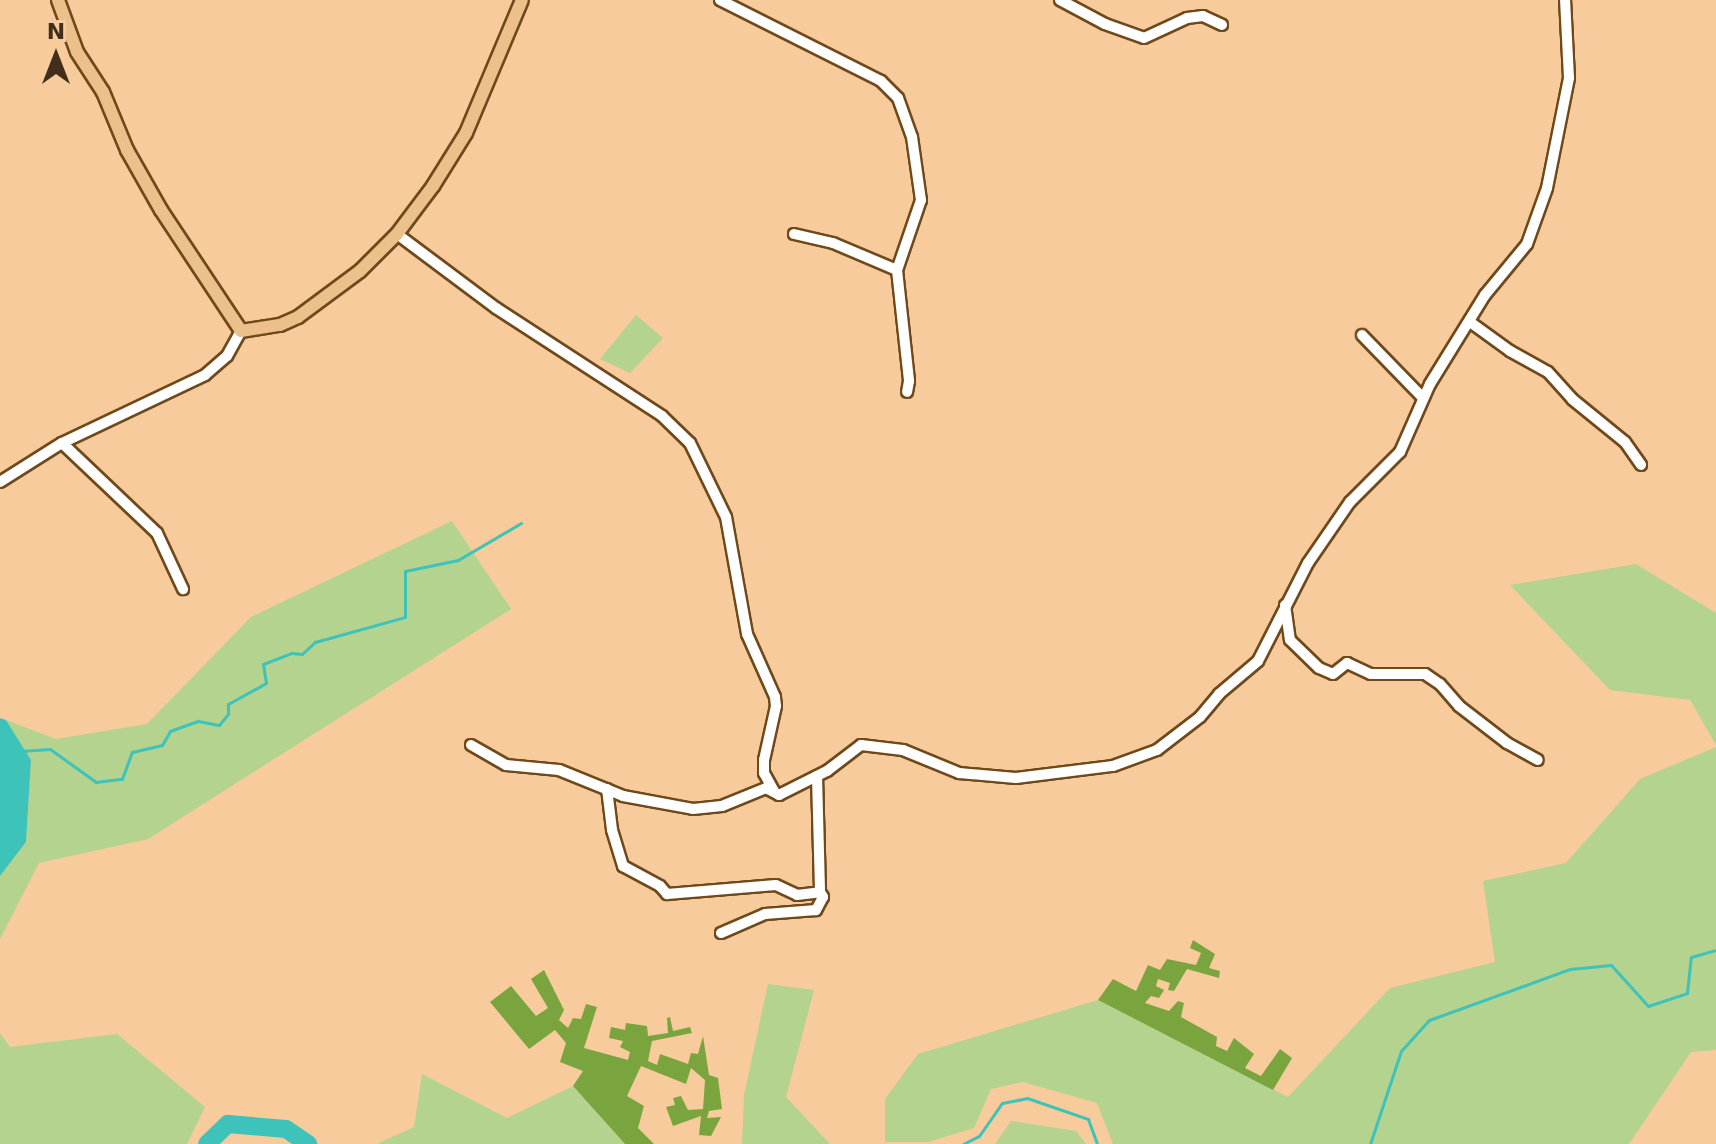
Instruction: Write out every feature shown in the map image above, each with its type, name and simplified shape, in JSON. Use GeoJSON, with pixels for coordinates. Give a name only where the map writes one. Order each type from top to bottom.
{"type":"FeatureCollection","features":[{"type":"Feature","properties":{"kind":"main road"},"geometry":{"type":"LineString","coordinates":[[58,0],[77,52],[103,92],[127,150],[161,210],[241,331],[280,325],[298,317],[360,271],[397,234],[433,186],[466,133],[522,0]]}},
{"type":"Feature","properties":{"kind":"street"},"geometry":{"type":"LineString","coordinates":[[720,0],[873,76],[898,98],[912,137],[921,200],[897,270],[909,381],[907,392]]}},
{"type":"Feature","properties":{"kind":"street"},"geometry":{"type":"LineString","coordinates":[[1060,0],[1105,24],[1144,38],[1187,18],[1203,16],[1222,25]]}},
{"type":"Feature","properties":{"kind":"street"},"geometry":{"type":"LineString","coordinates":[[779,795],[817,776],[854,748],[873,744],[903,750],[959,773],[989,777],[1047,776],[1131,761],[1157,750],[1184,730],[1232,681],[1253,667],[1285,603],[1350,502],[1400,452],[1423,398],[1485,295],[1527,244],[1544,201],[1569,78],[1565,0]]}},
{"type":"Feature","properties":{"kind":"street"},"geometry":{"type":"LineString","coordinates":[[397,234],[496,308],[662,416],[690,443],[726,517],[747,634],[775,697],[764,773],[770,788],[779,795]]}},
{"type":"Feature","properties":{"kind":"street"},"geometry":{"type":"LineString","coordinates":[[794,234],[833,243],[897,270]]}},
{"type":"Feature","properties":{"kind":"street"},"geometry":{"type":"LineString","coordinates":[[1470,322],[1510,351],[1548,372],[1572,399],[1625,442],[1641,465]]}},
{"type":"Feature","properties":{"kind":"street"},"geometry":{"type":"LineString","coordinates":[[0,482],[62,443],[205,375],[227,356],[241,331]]}},
{"type":"Feature","properties":{"kind":"street"},"geometry":{"type":"LineString","coordinates":[[1362,335],[1423,398]]}},
{"type":"Feature","properties":{"kind":"street"},"geometry":{"type":"LineString","coordinates":[[62,443],[157,533],[183,589]]}},
{"type":"Feature","properties":{"kind":"street"},"geometry":{"type":"LineString","coordinates":[[1285,603],[1290,640],[1319,668],[1333,674],[1347,663],[1371,674],[1425,674],[1493,733],[1521,753],[1538,760]]}},
{"type":"Feature","properties":{"kind":"street"},"geometry":{"type":"LineString","coordinates":[[471,745],[506,765],[559,770],[607,789],[667,806],[693,809],[722,806],[766,788],[779,795]]}},
{"type":"Feature","properties":{"kind":"street"},"geometry":{"type":"LineString","coordinates":[[721,933],[765,914],[816,910],[823,897],[820,892],[817,776]]}},
{"type":"Feature","properties":{"kind":"street"},"geometry":{"type":"LineString","coordinates":[[607,789],[612,830],[623,866],[660,886],[667,894],[759,885],[781,886],[797,895],[820,892]]}},
{"type":"Feature","properties":{"kind":"green space"},"geometry":{"type":"Polygon","coordinates":[[[636,315],[663,338],[630,373],[600,359],[636,315]]]}},
{"type":"Feature","properties":{"kind":"green space"},"geometry":{"type":"Polygon","coordinates":[[[452,521],[511,609],[148,839],[39,863],[0,939],[0,876],[26,842],[31,760],[6,720],[56,739],[147,724],[251,617],[452,521]]]}},
{"type":"Feature","properties":{"kind":"green space"},"geometry":{"type":"Polygon","coordinates":[[[1636,564],[1716,613],[1716,745],[1690,700],[1610,690],[1510,585],[1636,564]]]}},
{"type":"Feature","properties":{"kind":"green space"},"geometry":{"type":"Polygon","coordinates":[[[1716,747],[1716,1050],[1691,1052],[1629,1144],[1113,1144],[1097,1103],[1023,1082],[991,1089],[974,1128],[928,1142],[885,1142],[885,1099],[918,1054],[1098,1000],[1288,1097],[1390,988],[1495,962],[1483,881],[1566,863],[1640,779],[1716,747]]]}},
{"type":"Feature","properties":{"kind":"green space"},"geometry":{"type":"Polygon","coordinates":[[[1193,940],[1215,954],[1209,968],[1220,971],[1219,978],[1187,969],[1174,991],[1168,990],[1170,983],[1158,979],[1156,986],[1164,990],[1159,998],[1151,996],[1145,1003],[1169,1011],[1178,1001],[1184,1003],[1181,1017],[1217,1037],[1216,1046],[1227,1051],[1234,1038],[1254,1054],[1245,1068],[1261,1076],[1280,1049],[1292,1058],[1273,1090],[1098,1000],[1113,979],[1136,991],[1148,965],[1160,970],[1167,959],[1196,965],[1201,953],[1190,948],[1193,940]]]}},
{"type":"Feature","properties":{"kind":"green space"},"geometry":{"type":"Polygon","coordinates":[[[544,970],[564,1010],[559,1020],[568,1028],[573,1018],[581,1019],[586,1004],[597,1007],[584,1048],[628,1060],[630,1052],[620,1047],[623,1041],[609,1038],[611,1027],[625,1030],[626,1023],[647,1026],[648,1036],[668,1033],[667,1018],[670,1017],[673,1031],[690,1027],[692,1033],[652,1041],[648,1061],[657,1065],[660,1054],[688,1064],[691,1053],[698,1054],[703,1036],[709,1075],[718,1078],[722,1109],[709,1111],[707,1118],[721,1117],[711,1136],[699,1135],[701,1116],[673,1126],[666,1107],[675,1105],[673,1098],[681,1096],[688,1110],[703,1109],[705,1080],[691,1068],[686,1084],[641,1066],[627,1096],[644,1106],[638,1128],[654,1144],[625,1144],[573,1086],[583,1071],[560,1062],[566,1043],[555,1030],[529,1049],[490,1002],[511,986],[536,1016],[548,1008],[531,979],[544,970]]]}},
{"type":"Feature","properties":{"kind":"green space"},"geometry":{"type":"Polygon","coordinates":[[[768,984],[814,990],[786,1097],[830,1144],[742,1144],[744,1095],[768,984]]]}},
{"type":"Feature","properties":{"kind":"green space"},"geometry":{"type":"Polygon","coordinates":[[[0,1033],[10,1047],[117,1034],[205,1107],[187,1144],[0,1144],[0,1033]]]}},
{"type":"Feature","properties":{"kind":"green space"},"geometry":{"type":"Polygon","coordinates":[[[422,1074],[507,1118],[573,1086],[625,1144],[377,1144],[414,1127],[422,1074]]]}},
{"type":"Feature","properties":{"kind":"green space"},"geometry":{"type":"Polygon","coordinates":[[[1011,1121],[1076,1131],[1086,1144],[995,1144],[1011,1121]]]}},
{"type":"Feature","properties":{"kind":"water"},"geometry":{"type":"Polygon","coordinates":[[[0,718],[6,720],[31,760],[26,842],[0,876],[0,718]]]}},
{"type":"Feature","properties":{"kind":"waterway"},"geometry":{"type":"LineString","coordinates":[[21,751],[50,749],[96,782],[122,779],[132,752],[162,745],[170,731],[198,721],[219,725],[228,714],[228,704],[266,683],[263,664],[292,653],[302,654],[315,642],[405,617],[405,571],[458,560],[521,523]]}},
{"type":"Feature","properties":{"kind":"waterway"},"geometry":{"type":"LineString","coordinates":[[1370,1144],[1401,1051],[1429,1020],[1570,969],[1611,965],[1648,1006],[1687,993],[1691,957],[1716,950]]}},
{"type":"Feature","properties":{"kind":"waterway"},"geometry":{"type":"LineString","coordinates":[[963,1144],[979,1136],[1002,1103],[1027,1098],[1088,1119],[1097,1144]]}},
{"type":"Feature","properties":{"kind":"waterway"},"geometry":{"type":"LineString","coordinates":[[207,1144],[228,1124],[286,1129],[308,1144]]}}]}
